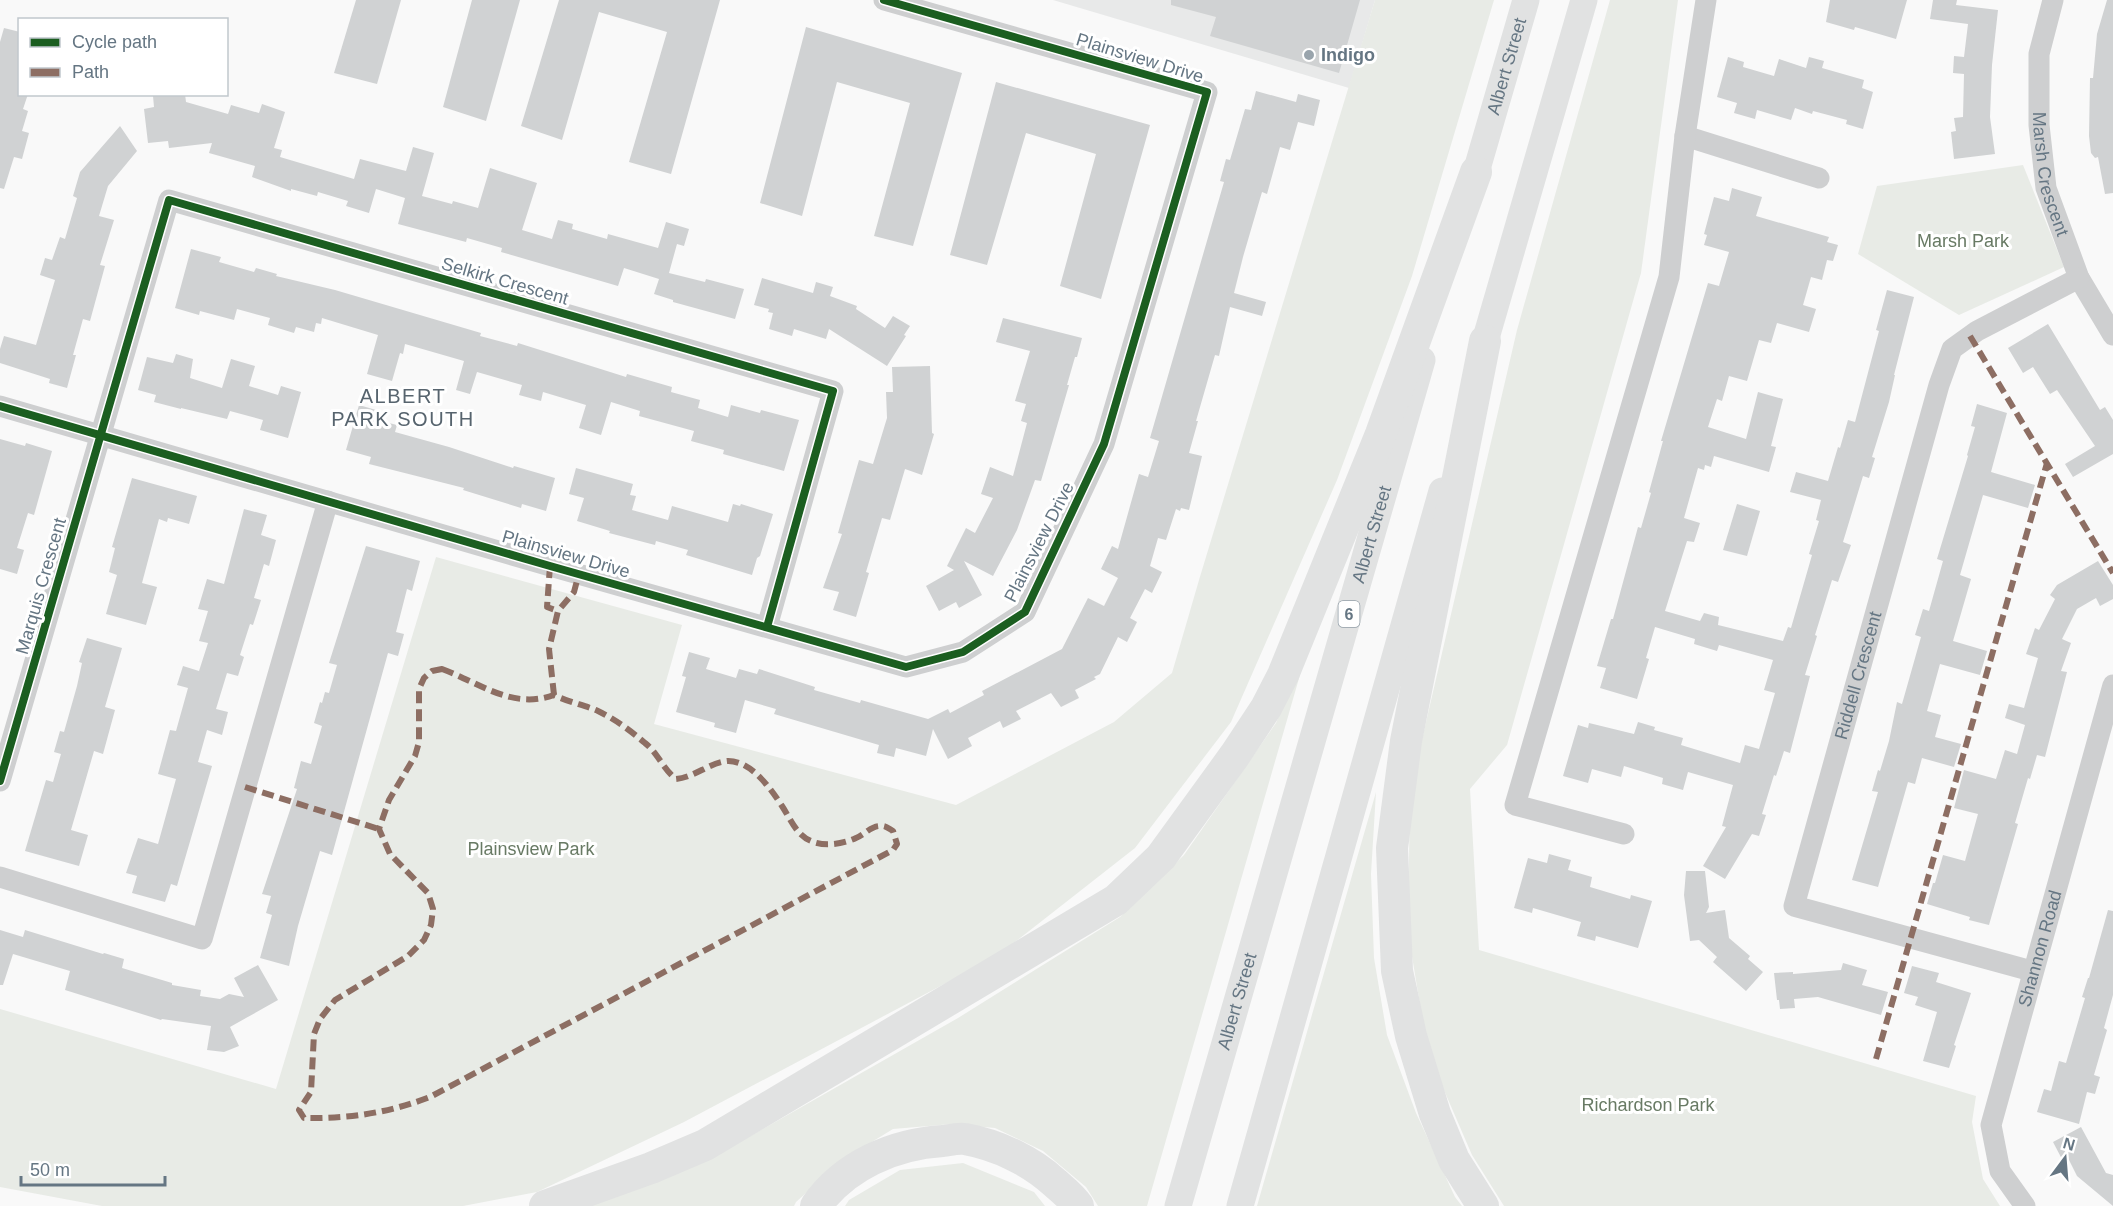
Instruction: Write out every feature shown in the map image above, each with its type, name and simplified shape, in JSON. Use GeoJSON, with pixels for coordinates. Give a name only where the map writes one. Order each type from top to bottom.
{"type":"FeatureCollection","features":[{"type":"Feature","properties":{"kind":"highway"},"geometry":{"type":"LineString","coordinates":[[545,1206],[651,1168],[705,1145],[1116,900],[1161,857],[1235,755],[1266,708],[1283,675],[1382,434],[1476,172]]}},
{"type":"Feature","properties":{"kind":"highway"},"geometry":{"type":"LineString","coordinates":[[1483,1206],[1454,1160],[1435,1114],[1411,1036],[1397,971],[1392,848],[1406,741],[1485,341]]}},
{"type":"Feature","properties":{"kind":"highway"},"geometry":{"type":"LineString","coordinates":[[816,1206],[824,1195],[854,1169],[891,1150],[924,1142],[964,1139],[1004,1151],[1039,1168],[1078,1206]]}},
{"type":"Feature","properties":{"kind":"main road","name":"Albert Street"},"geometry":{"type":"LineString","coordinates":[[1178,1206],[1526,0]]}},
{"type":"Feature","properties":{"kind":"main road"},"geometry":{"type":"LineString","coordinates":[[1240,1206],[1584,0]]}},
{"type":"Feature","properties":{"kind":"street","name":"Plainsview Drive"},"geometry":{"type":"LineString","coordinates":[[0,406],[906,667],[963,652],[1025,612],[1104,444],[1207,92],[884,0]]}},
{"type":"Feature","properties":{"kind":"street"},"geometry":{"type":"LineString","coordinates":[[1624,834],[1515,805],[1669,278],[1685,136],[1706,0]]}},
{"type":"Feature","properties":{"kind":"street","name":"Marsh Crescent"},"geometry":{"type":"LineString","coordinates":[[2053,0],[2039,54],[2039,125],[2046,188],[2079,278],[2113,335]]}},
{"type":"Feature","properties":{"kind":"street"},"geometry":{"type":"LineString","coordinates":[[1685,136],[1819,178]]}},
{"type":"Feature","properties":{"kind":"street","name":"Selkirk Crescent"},"geometry":{"type":"LineString","coordinates":[[101,435],[169,200],[833,392],[767,627]]}},
{"type":"Feature","properties":{"kind":"street","name":"Riddell Crescent"},"geometry":{"type":"LineString","coordinates":[[2032,971],[1794,906],[1933,408],[1952,349],[1977,331],[2079,278]]}},
{"type":"Feature","properties":{"kind":"street","name":"Marquis Crescent"},"geometry":{"type":"LineString","coordinates":[[0,781],[101,435]]}},
{"type":"Feature","properties":{"kind":"street"},"geometry":{"type":"LineString","coordinates":[[0,877],[202,939],[328,501]]}},
{"type":"Feature","properties":{"kind":"street","name":"Shannon Road"},"geometry":{"type":"LineString","coordinates":[[2025,1206],[2000,1171],[1991,1125],[2113,685]]}},
{"type":"Feature","properties":{"kind":"shaded area"},"geometry":{"type":"Polygon","coordinates":[[[1053,0],[1375,0],[1349,88],[1053,0]]]}},
{"type":"Feature","properties":{"kind":"green space","name":"Plainsview Park"},"geometry":{"type":"Polygon","coordinates":[[[1375,0],[1494,0],[1412,276],[1337,480],[1231,722],[1135,848],[997,956],[684,1122],[537,1192],[463,1206],[102,1206],[0,1187],[0,1009],[276,1089],[436,557],[682,625],[654,724],[956,805],[1114,722],[1172,673],[1375,0]]]}},
{"type":"Feature","properties":{"kind":"green space","name":"Richardson Park"},"geometry":{"type":"Polygon","coordinates":[[[1610,0],[1678,0],[1641,273],[1507,745],[1470,789],[1479,950],[1976,1096],[1972,1122],[1983,1179],[2000,1206],[1504,1206],[1472,1155],[1428,1053],[1408,932],[1410,791],[1517,330],[1610,0]]]}},
{"type":"Feature","properties":{"kind":"green space","name":"Marsh Park"},"geometry":{"type":"Polygon","coordinates":[[[2023,165],[2064,267],[1959,315],[1858,254],[1877,186],[2023,165]]]}},
{"type":"Feature","properties":{"kind":"green space"},"geometry":{"type":"Polygon","coordinates":[[[1306,654],[1147,1206],[1098,1206],[1086,1187],[1043,1151],[995,1128],[952,1124],[893,1129],[844,1159],[794,1206],[579,1206],[717,1155],[958,1018],[1120,917],[1184,855],[1276,723],[1306,654]]]}},
{"type":"Feature","properties":{"kind":"green space"},"geometry":{"type":"Polygon","coordinates":[[[1376,792],[1371,874],[1374,958],[1387,1035],[1416,1113],[1455,1197],[1462,1206],[1257,1206],[1376,792]]]}},
{"type":"Feature","properties":{"kind":"green space"},"geometry":{"type":"Polygon","coordinates":[[[963,1163],[1034,1192],[1045,1206],[845,1206],[849,1200],[900,1170],[963,1163]]]}},
{"type":"Feature","properties":{"kind":"building"},"geometry":{"type":"Polygon","coordinates":[[[356,0],[401,0],[377,84],[334,73],[356,0]]]}},
{"type":"Feature","properties":{"kind":"building"},"geometry":{"type":"Polygon","coordinates":[[[472,0],[520,0],[486,121],[443,107],[472,0]]]}},
{"type":"Feature","properties":{"kind":"building"},"geometry":{"type":"Polygon","coordinates":[[[559,0],[720,0],[671,174],[629,162],[667,32],[599,12],[562,140],[521,126],[559,0]]]}},
{"type":"Feature","properties":{"kind":"building","name":"Indigo"},"geometry":{"type":"Polygon","coordinates":[[[1171,0],[1360,0],[1339,73],[1210,36],[1216,17],[1171,5],[1171,0]]]}},
{"type":"Feature","properties":{"kind":"building"},"geometry":{"type":"Polygon","coordinates":[[[1830,0],[1907,0],[1896,39],[1855,27],[1854,30],[1826,22],[1830,0]]]}},
{"type":"Feature","properties":{"kind":"building"},"geometry":{"type":"Polygon","coordinates":[[[1933,0],[1957,0],[1956,5],[1998,10],[1992,65],[1990,117],[1995,154],[1954,159],[1951,132],[1956,131],[1954,118],[1963,117],[1964,74],[1953,73],[1954,56],[1964,57],[1968,24],[1930,19],[1933,0]]]}},
{"type":"Feature","properties":{"kind":"building"},"geometry":{"type":"Polygon","coordinates":[[[2107,0],[2113,0],[2113,193],[2105,194],[2098,157],[2095,158],[2091,153],[2089,136],[2090,78],[2093,78],[2097,34],[2107,0]]]}},
{"type":"Feature","properties":{"kind":"building"},"geometry":{"type":"Polygon","coordinates":[[[806,27],[962,73],[913,246],[874,236],[910,103],[837,82],[802,216],[760,203],[806,27]]]}},
{"type":"Feature","properties":{"kind":"building"},"geometry":{"type":"Polygon","coordinates":[[[4,28],[18,32],[18,96],[27,96],[23,109],[28,111],[22,131],[29,133],[22,159],[14,157],[4,189],[0,188],[0,42],[4,28]]]}},
{"type":"Feature","properties":{"kind":"building"},"geometry":{"type":"Polygon","coordinates":[[[1728,57],[1744,62],[1743,67],[1774,76],[1779,59],[1806,68],[1809,57],[1824,61],[1822,68],[1864,80],[1862,88],[1873,92],[1863,129],[1846,124],[1847,120],[1813,111],[1812,114],[1795,108],[1791,120],[1757,110],[1755,119],[1734,113],[1737,103],[1717,97],[1728,57]]]}},
{"type":"Feature","properties":{"kind":"building"},"geometry":{"type":"Polygon","coordinates":[[[996,82],[1150,125],[1101,299],[1060,286],[1096,154],[1026,133],[987,265],[950,255],[996,82]]]}},
{"type":"Feature","properties":{"kind":"building"},"geometry":{"type":"Polygon","coordinates":[[[1256,91],[1296,102],[1298,94],[1320,100],[1314,126],[1298,122],[1290,150],[1280,147],[1267,194],[1262,192],[1243,257],[1234,293],[1266,302],[1262,316],[1230,307],[1219,356],[1215,355],[1189,453],[1202,456],[1189,510],[1176,509],[1166,540],[1158,538],[1150,566],[1162,572],[1152,593],[1145,589],[1130,618],[1137,622],[1127,642],[1118,637],[1100,674],[1094,677],[1096,679],[1075,690],[1079,698],[1061,707],[1051,693],[1016,711],[1021,719],[1003,728],[1000,721],[968,738],[972,746],[948,759],[933,729],[926,756],[896,748],[894,757],[877,753],[879,745],[774,714],[776,709],[745,700],[736,733],[714,727],[715,723],[676,712],[686,677],[682,676],[689,652],[710,658],[706,669],[736,678],[739,669],[757,674],[759,669],[815,687],[814,690],[860,703],[861,700],[928,719],[948,709],[950,713],[984,695],[982,691],[1062,649],[1088,598],[1104,606],[1118,578],[1101,569],[1112,546],[1118,549],[1139,474],[1148,477],[1159,441],[1150,438],[1224,182],[1220,181],[1226,159],[1230,160],[1245,109],[1251,110],[1256,91]]]}},
{"type":"Feature","properties":{"kind":"building"},"geometry":{"type":"Polygon","coordinates":[[[153,96],[185,96],[186,102],[228,114],[231,105],[259,113],[262,104],[285,112],[274,148],[282,150],[280,157],[354,179],[360,159],[406,171],[413,147],[434,153],[422,196],[452,204],[453,201],[478,208],[490,168],[537,183],[522,230],[552,239],[558,220],[573,224],[572,229],[607,239],[608,234],[658,248],[666,222],[689,229],[684,246],[677,244],[669,273],[705,282],[706,279],[744,289],[735,319],[673,302],[673,300],[654,294],[659,279],[624,268],[618,286],[501,252],[502,248],[467,238],[466,242],[398,224],[405,198],[376,189],[369,213],[346,206],[348,201],[318,192],[317,196],[291,189],[291,191],[252,177],[255,166],[209,153],[212,143],[169,148],[168,141],[148,143],[144,109],[154,107],[153,96]]]}},
{"type":"Feature","properties":{"kind":"building"},"geometry":{"type":"Polygon","coordinates":[[[120,126],[137,151],[108,186],[99,216],[114,220],[100,265],[105,266],[90,321],[83,319],[67,388],[49,383],[50,379],[0,363],[0,349],[4,336],[36,345],[55,280],[40,275],[45,258],[52,260],[60,237],[65,239],[77,198],[73,196],[80,172],[120,126]]]}},
{"type":"Feature","properties":{"kind":"building"},"geometry":{"type":"Polygon","coordinates":[[[1732,188],[1762,197],[1756,216],[1829,237],[1827,242],[1838,245],[1833,261],[1827,260],[1822,280],[1811,277],[1803,305],[1816,309],[1809,332],[1777,323],[1771,343],[1759,340],[1747,381],[1729,376],[1722,401],[1717,399],[1708,427],[1746,439],[1758,392],[1783,399],[1771,446],[1776,447],[1769,472],[1714,456],[1711,467],[1705,465],[1704,470],[1698,468],[1684,518],[1700,523],[1694,542],[1687,541],[1665,611],[1700,621],[1704,613],[1719,617],[1718,625],[1783,641],[1788,627],[1791,628],[1812,555],[1809,554],[1819,521],[1816,520],[1821,500],[1790,492],[1796,472],[1828,481],[1848,420],[1855,422],[1879,331],[1876,330],[1887,290],[1914,297],[1889,402],[1872,457],[1875,458],[1869,478],[1863,476],[1843,542],[1851,545],[1838,582],[1832,580],[1815,635],[1817,636],[1805,675],[1810,676],[1790,753],[1784,751],[1776,776],[1774,775],[1762,814],[1766,815],[1759,836],[1752,834],[1725,879],[1703,866],[1726,827],[1722,826],[1733,785],[1688,772],[1683,790],[1662,784],[1663,778],[1624,766],[1621,777],[1592,769],[1588,783],[1563,776],[1578,725],[1588,728],[1589,723],[1634,734],[1638,722],[1655,727],[1654,730],[1683,738],[1681,745],[1740,763],[1745,745],[1759,749],[1775,693],[1764,690],[1773,660],[1719,645],[1717,651],[1694,644],[1695,639],[1655,627],[1646,658],[1649,659],[1637,699],[1600,688],[1606,668],[1597,666],[1611,619],[1613,619],[1638,527],[1641,528],[1663,441],[1661,441],[1708,283],[1719,286],[1729,252],[1704,245],[1707,235],[1704,234],[1714,197],[1729,201],[1732,188]]]}},
{"type":"Feature","properties":{"kind":"building"},"geometry":{"type":"Polygon","coordinates":[[[191,249],[221,257],[219,262],[254,272],[256,268],[277,274],[276,276],[335,290],[481,333],[480,336],[517,346],[518,343],[626,377],[627,374],[672,387],[671,392],[700,400],[698,408],[728,417],[731,405],[799,420],[784,471],[723,454],[724,450],[691,441],[694,431],[639,416],[640,411],[611,402],[601,435],[579,428],[586,405],[543,392],[541,401],[519,395],[522,385],[477,372],[470,394],[456,390],[464,361],[405,344],[392,381],[367,374],[378,335],[322,318],[321,324],[316,323],[314,332],[296,327],[294,333],[268,325],[270,318],[237,309],[234,320],[200,311],[199,315],[175,308],[191,249]]]}},
{"type":"Feature","properties":{"kind":"building"},"geometry":{"type":"Polygon","coordinates":[[[762,278],[813,293],[816,282],[833,287],[830,296],[857,306],[856,309],[885,328],[893,316],[910,326],[887,366],[829,329],[826,339],[794,329],[792,336],[769,329],[773,313],[768,312],[769,309],[754,305],[762,278]]]}},
{"type":"Feature","properties":{"kind":"building"},"geometry":{"type":"Polygon","coordinates":[[[1003,318],[1082,338],[1041,481],[1035,480],[1017,530],[993,576],[964,561],[982,595],[959,608],[956,602],[939,611],[926,586],[954,570],[947,566],[966,528],[975,533],[993,498],[981,494],[990,467],[1013,476],[1027,423],[1021,421],[1026,404],[1015,401],[1030,351],[996,342],[1003,318]]]}},
{"type":"Feature","properties":{"kind":"building"},"geometry":{"type":"Polygon","coordinates":[[[2048,324],[2100,410],[2105,407],[2113,420],[2113,454],[2073,477],[2065,464],[2095,446],[2057,390],[2050,394],[2033,367],[2023,373],[2008,348],[2048,324]]]}},
{"type":"Feature","properties":{"kind":"building"},"geometry":{"type":"Polygon","coordinates":[[[176,354],[193,359],[190,378],[222,388],[231,359],[255,366],[249,386],[278,395],[281,386],[301,392],[288,438],[260,430],[263,420],[230,411],[227,419],[181,409],[154,402],[156,395],[138,390],[147,357],[173,363],[176,354]]]}},
{"type":"Feature","properties":{"kind":"building"},"geometry":{"type":"Polygon","coordinates":[[[930,366],[932,433],[934,434],[922,475],[905,469],[890,520],[882,518],[856,617],[833,610],[839,592],[823,588],[842,534],[838,533],[859,460],[873,464],[887,418],[886,392],[893,392],[892,367],[930,366]]]}},
{"type":"Feature","properties":{"kind":"building"},"geometry":{"type":"Polygon","coordinates":[[[1977,404],[2007,413],[1991,472],[2035,485],[2028,508],[1983,495],[1960,575],[1971,579],[1953,641],[1987,651],[1980,675],[1940,664],[1927,711],[1941,715],[1935,737],[1961,744],[1954,767],[1922,758],[1915,784],[1908,782],[1878,887],[1852,880],[1878,792],[1872,791],[1889,741],[1897,702],[1902,704],[1921,637],[1915,635],[1923,609],[1929,611],[1943,561],[1937,559],[1968,456],[1975,427],[1971,426],[1977,404]]]}},
{"type":"Feature","properties":{"kind":"building"},"geometry":{"type":"Polygon","coordinates":[[[359,405],[383,412],[381,421],[397,425],[395,432],[513,468],[514,466],[555,478],[546,511],[522,504],[521,508],[463,490],[464,488],[369,464],[371,457],[346,450],[359,405]]]}},
{"type":"Feature","properties":{"kind":"building"},"geometry":{"type":"Polygon","coordinates":[[[0,439],[25,446],[26,443],[52,451],[34,515],[28,513],[17,548],[24,550],[17,574],[0,569],[0,439]]]}},
{"type":"Feature","properties":{"kind":"building"},"geometry":{"type":"Polygon","coordinates":[[[576,468],[633,484],[630,495],[636,496],[632,510],[668,520],[672,506],[728,522],[733,504],[740,506],[741,504],[773,514],[752,575],[686,555],[688,550],[656,541],[655,545],[609,533],[610,531],[577,521],[584,498],[569,494],[576,468]]]}},
{"type":"Feature","properties":{"kind":"building"},"geometry":{"type":"Polygon","coordinates":[[[132,478],[197,496],[189,524],[168,518],[167,522],[159,519],[142,583],[157,587],[146,625],[106,614],[117,575],[109,572],[115,548],[112,547],[132,478]]]}},
{"type":"Feature","properties":{"kind":"building"},"geometry":{"type":"Polygon","coordinates":[[[1737,504],[1760,511],[1747,556],[1723,550],[1737,504]]]}},
{"type":"Feature","properties":{"kind":"building"},"geometry":{"type":"Polygon","coordinates":[[[244,509],[267,515],[261,535],[276,540],[269,566],[264,564],[254,598],[261,600],[240,655],[244,657],[238,676],[227,673],[216,709],[228,712],[222,735],[207,730],[198,762],[212,766],[177,886],[171,884],[165,902],[132,893],[137,876],[126,873],[138,838],[158,844],[176,779],[158,774],[170,730],[176,731],[188,688],[177,685],[183,666],[199,671],[208,643],[199,641],[208,611],[198,609],[207,579],[224,584],[244,509]]]}},
{"type":"Feature","properties":{"kind":"building"},"geometry":{"type":"Polygon","coordinates":[[[366,546],[420,561],[412,591],[407,589],[396,632],[404,634],[398,656],[388,653],[332,855],[320,851],[289,966],[260,958],[272,915],[266,913],[271,896],[262,894],[297,789],[294,788],[301,761],[311,764],[322,726],[314,723],[325,692],[329,693],[337,665],[329,663],[366,546]]]}},
{"type":"Feature","properties":{"kind":"building"},"geometry":{"type":"Polygon","coordinates":[[[2098,561],[2113,585],[2113,599],[2100,606],[2096,598],[2077,609],[2062,639],[2071,643],[2061,671],[2067,672],[2045,757],[2037,755],[2030,779],[2028,778],[2015,823],[2018,824],[1989,925],[1927,904],[1943,855],[1965,861],[1978,814],[1954,808],[1964,770],[1996,779],[2005,750],[2017,754],[2025,725],[2005,718],[2009,704],[2024,708],[2038,658],[2026,654],[2035,628],[2039,630],[2055,599],[2050,595],[2057,585],[2098,561]]]}},
{"type":"Feature","properties":{"kind":"building"},"geometry":{"type":"Polygon","coordinates":[[[87,638],[122,648],[105,707],[115,710],[103,754],[94,751],[71,830],[88,835],[79,866],[25,851],[46,780],[53,782],[61,754],[54,752],[60,731],[64,732],[82,663],[79,662],[87,638]]]}},
{"type":"Feature","properties":{"kind":"building"},"geometry":{"type":"Polygon","coordinates":[[[1549,854],[1571,860],[1568,870],[1592,877],[1590,887],[1630,899],[1631,895],[1652,901],[1638,948],[1596,936],[1595,941],[1577,936],[1581,922],[1533,908],[1532,913],[1514,908],[1528,858],[1547,863],[1549,854]]]}},
{"type":"Feature","properties":{"kind":"building"},"geometry":{"type":"Polygon","coordinates":[[[1686,871],[1705,871],[1709,907],[1706,913],[1725,910],[1729,938],[1750,956],[1748,959],[1763,972],[1746,991],[1713,962],[1717,957],[1699,940],[1690,941],[1684,895],[1686,871]]]}},
{"type":"Feature","properties":{"kind":"building"},"geometry":{"type":"Polygon","coordinates":[[[2108,910],[2113,911],[2113,995],[2104,1028],[2107,1030],[2094,1075],[2100,1077],[2095,1094],[2087,1092],[2079,1124],[2037,1112],[2044,1089],[2051,1091],[2059,1061],[2066,1063],[2085,998],[2082,997],[2108,910]]]}},
{"type":"Feature","properties":{"kind":"building"},"geometry":{"type":"Polygon","coordinates":[[[0,930],[23,937],[25,930],[124,959],[122,968],[172,983],[172,985],[201,990],[200,996],[220,999],[229,994],[244,997],[234,978],[258,965],[278,1000],[230,1027],[239,1046],[224,1052],[207,1050],[211,1026],[161,1020],[65,990],[70,971],[13,954],[3,985],[0,985],[0,930]]]}},
{"type":"Feature","properties":{"kind":"building"},"geometry":{"type":"Polygon","coordinates":[[[1843,963],[1867,970],[1862,985],[1888,992],[1881,1015],[1818,997],[1794,999],[1795,1008],[1780,1009],[1774,973],[1793,972],[1793,974],[1841,970],[1843,963]]]}},
{"type":"Feature","properties":{"kind":"building"},"geometry":{"type":"Polygon","coordinates":[[[1912,966],[1939,973],[1936,982],[1971,993],[1949,1068],[1923,1061],[1937,1012],[1915,1005],[1918,997],[1904,993],[1912,966]]]}},
{"type":"Feature","properties":{"kind":"building"},"geometry":{"type":"Polygon","coordinates":[[[2081,1127],[2106,1173],[2113,1175],[2113,1206],[2077,1176],[2069,1160],[2064,1163],[2053,1142],[2081,1127]]]}},
{"type":"Feature","properties":{"kind":"marked path"},"geometry":{"type":"LineString","coordinates":[[1970,336],[2113,573]]}},
{"type":"Feature","properties":{"kind":"marked path"},"geometry":{"type":"LineString","coordinates":[[1876,1059],[2047,463]]}},
{"type":"Feature","properties":{"kind":"marked path"},"geometry":{"type":"LineString","coordinates":[[550,566],[547,607],[558,611]]}},
{"type":"Feature","properties":{"kind":"marked path"},"geometry":{"type":"LineString","coordinates":[[554,695],[549,649],[558,611],[574,592],[579,573]]}},
{"type":"Feature","properties":{"kind":"marked path"},"geometry":{"type":"LineString","coordinates":[[442,669],[510,697],[539,699],[554,695],[598,711],[645,743],[676,779],[689,776],[720,762],[736,762],[744,765],[766,784],[797,830],[811,841],[822,844],[845,842],[874,827],[882,826],[893,831],[897,844],[893,850],[430,1097],[368,1114],[304,1118],[299,1110],[311,1092],[314,1034],[320,1019],[335,1000],[408,956],[424,940],[431,925],[433,909],[428,893],[390,854],[379,829],[389,800],[415,756],[419,742],[419,689],[424,678],[432,671],[442,669]]}},
{"type":"Feature","properties":{"kind":"marked path"},"geometry":{"type":"LineString","coordinates":[[245,787],[379,829]]}},
{"type":"Feature","properties":{"kind":"cycle path"},"geometry":{"type":"LineString","coordinates":[[0,406],[906,667],[963,652],[1025,612],[1104,444],[1207,92],[884,0]]}},
{"type":"Feature","properties":{"kind":"cycle path"},"geometry":{"type":"LineString","coordinates":[[0,781],[169,200],[833,391],[767,627]]}},
{"type":"Feature","properties":{"kind":"place","name":"Indigo"},"geometry":{"type":"Point","coordinates":[1309,55]}},
{"type":"Feature","properties":{"kind":"district","name":"ALBERT PARK SOUTH"},"geometry":{"type":"Point","coordinates":[403,408]}}]}
